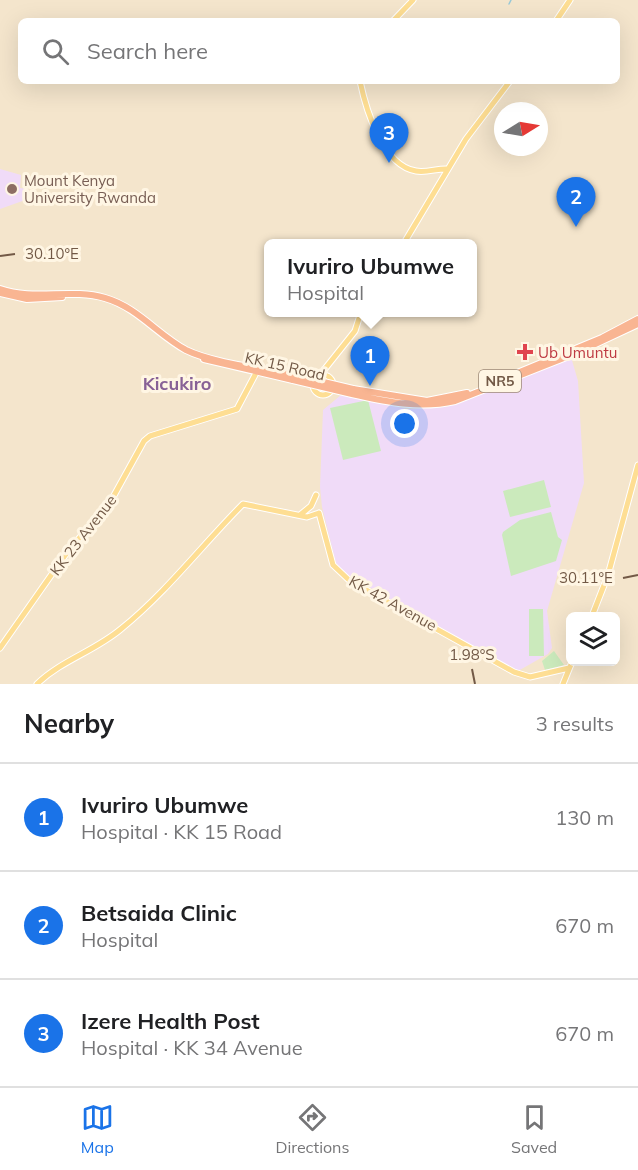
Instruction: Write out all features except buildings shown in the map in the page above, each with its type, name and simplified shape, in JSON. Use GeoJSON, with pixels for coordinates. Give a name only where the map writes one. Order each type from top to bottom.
{"type":"FeatureCollection","features":[{"type":"Feature","properties":{"kind":"highway","name":"KK 15 Road"},"geometry":{"type":"LineString","coordinates":[[0,291],[40,299],[70,296],[106,301],[129,311],[189,351],[393,402],[438,405],[461,399],[574,354],[638,324]]}},
{"type":"Feature","properties":{"kind":"highway","name":"KK 15 Road"},"geometry":{"type":"LineString","coordinates":[[353,391],[427,401],[465,394],[602,338],[638,319]]}},
{"type":"Feature","properties":{"kind":"highway"},"geometry":{"type":"LineString","coordinates":[[243,366],[255,375],[314,388]]}},
{"type":"Feature","properties":{"kind":"highway"},"geometry":{"type":"LineString","coordinates":[[243,366],[318,377]]}},
{"type":"Feature","properties":{"kind":"highway"},"geometry":{"type":"LineString","coordinates":[[331,379],[389,396]]}},
{"type":"Feature","properties":{"kind":"highway"},"geometry":{"type":"LineString","coordinates":[[329,391],[383,403],[393,402]]}},
{"type":"Feature","properties":{"kind":"main road"},"geometry":{"type":"LineString","coordinates":[[396,18],[413,0]]}},
{"type":"Feature","properties":{"kind":"main road"},"geometry":{"type":"LineString","coordinates":[[557,18],[570,0]]}},
{"type":"Feature","properties":{"kind":"main road"},"geometry":{"type":"LineString","coordinates":[[361,84],[370,117],[398,164],[416,171],[448,169]]}},
{"type":"Feature","properties":{"kind":"main road"},"geometry":{"type":"LineString","coordinates":[[406,239],[466,139],[508,84]]}},
{"type":"Feature","properties":{"kind":"main road"},"geometry":{"type":"LineString","coordinates":[[328,367],[331,379],[329,391],[320,395],[314,388],[318,377],[355,331],[359,317]]}},
{"type":"Feature","properties":{"kind":"main road"},"geometry":{"type":"LineString","coordinates":[[318,377],[326,374],[331,379]]}},
{"type":"Feature","properties":{"kind":"main road","name":"KK 23 Avenue"},"geometry":{"type":"LineString","coordinates":[[0,648],[66,554],[112,499],[144,441],[150,436],[237,410],[255,375]]}},
{"type":"Feature","properties":{"kind":"main road"},"geometry":{"type":"LineString","coordinates":[[594,612],[608,574],[638,465]]}},
{"type":"Feature","properties":{"kind":"main road"},"geometry":{"type":"LineString","coordinates":[[300,515],[311,506],[316,495]]}},
{"type":"Feature","properties":{"kind":"main road"},"geometry":{"type":"LineString","coordinates":[[37,684],[52,670],[121,629],[194,559],[243,504],[300,515],[322,524]]}},
{"type":"Feature","properties":{"kind":"main road"},"geometry":{"type":"LineString","coordinates":[[300,515],[319,513]]}},
{"type":"Feature","properties":{"kind":"main road"},"geometry":{"type":"LineString","coordinates":[[307,517],[319,513]]}},
{"type":"Feature","properties":{"kind":"main road","name":"KK 42 Avenue"},"geometry":{"type":"LineString","coordinates":[[319,513],[333,565],[360,587],[514,672],[530,677],[569,668]]}},
{"type":"Feature","properties":{"kind":"main road"},"geometry":{"type":"LineString","coordinates":[[563,684],[569,668]]}},
{"type":"Feature","properties":{"kind":"shaded area"},"geometry":{"type":"Polygon","coordinates":[[[0,0],[638,0],[638,684],[0,684],[0,0]]]}},
{"type":"Feature","properties":{"kind":"shaded area","name":"Mount Kenya University Rwanda"},"geometry":{"type":"Polygon","coordinates":[[[0,169],[21,175],[20,188],[28,189],[28,199],[0,209],[0,169]]]}},
{"type":"Feature","properties":{"kind":"shaded area"},"geometry":{"type":"Polygon","coordinates":[[[571,357],[578,381],[584,483],[547,611],[552,648],[548,654],[518,671],[346,574],[336,563],[322,507],[320,487],[323,410],[341,395],[407,409],[446,407],[571,357]]]}},
{"type":"Feature","properties":{"kind":"green space"},"geometry":{"type":"Polygon","coordinates":[[[368,400],[381,451],[343,460],[330,408],[368,400]]]}},
{"type":"Feature","properties":{"kind":"green space"},"geometry":{"type":"Polygon","coordinates":[[[544,480],[551,507],[510,517],[503,491],[544,480]]]}},
{"type":"Feature","properties":{"kind":"green space"},"geometry":{"type":"Polygon","coordinates":[[[551,512],[558,537],[562,540],[556,561],[511,576],[503,532],[520,520],[551,512]]]}},
{"type":"Feature","properties":{"kind":"green space"},"geometry":{"type":"Polygon","coordinates":[[[529,609],[543,609],[544,656],[529,656],[529,609]]]}},
{"type":"Feature","properties":{"kind":"green space"},"geometry":{"type":"Polygon","coordinates":[[[554,651],[564,665],[545,670],[542,661],[554,651]]]}},
{"type":"Feature","properties":{"kind":"waterway"},"geometry":{"type":"LineString","coordinates":[[509,4],[511,0]]}},
{"type":"Feature","properties":{"kind":"place","name":"Izere Health Post"},"geometry":{"type":"Point","coordinates":[389,163]}},
{"type":"Feature","properties":{"kind":"place","name":"Mount Kenya University Rwanda"},"geometry":{"type":"Point","coordinates":[12,189]}},
{"type":"Feature","properties":{"kind":"place","name":"Betsaida Clinic"},"geometry":{"type":"Point","coordinates":[576,227]}},
{"type":"Feature","properties":{"kind":"place","name":"Ub Umuntu"},"geometry":{"type":"Point","coordinates":[525,352]}},
{"type":"Feature","properties":{"kind":"place","name":"Ivuriro Ubumwe"},"geometry":{"type":"Point","coordinates":[370,386]}},
{"type":"Feature","properties":{"kind":"district","name":"Kicukiro"},"geometry":{"type":"Point","coordinates":[177,383]}}]}
